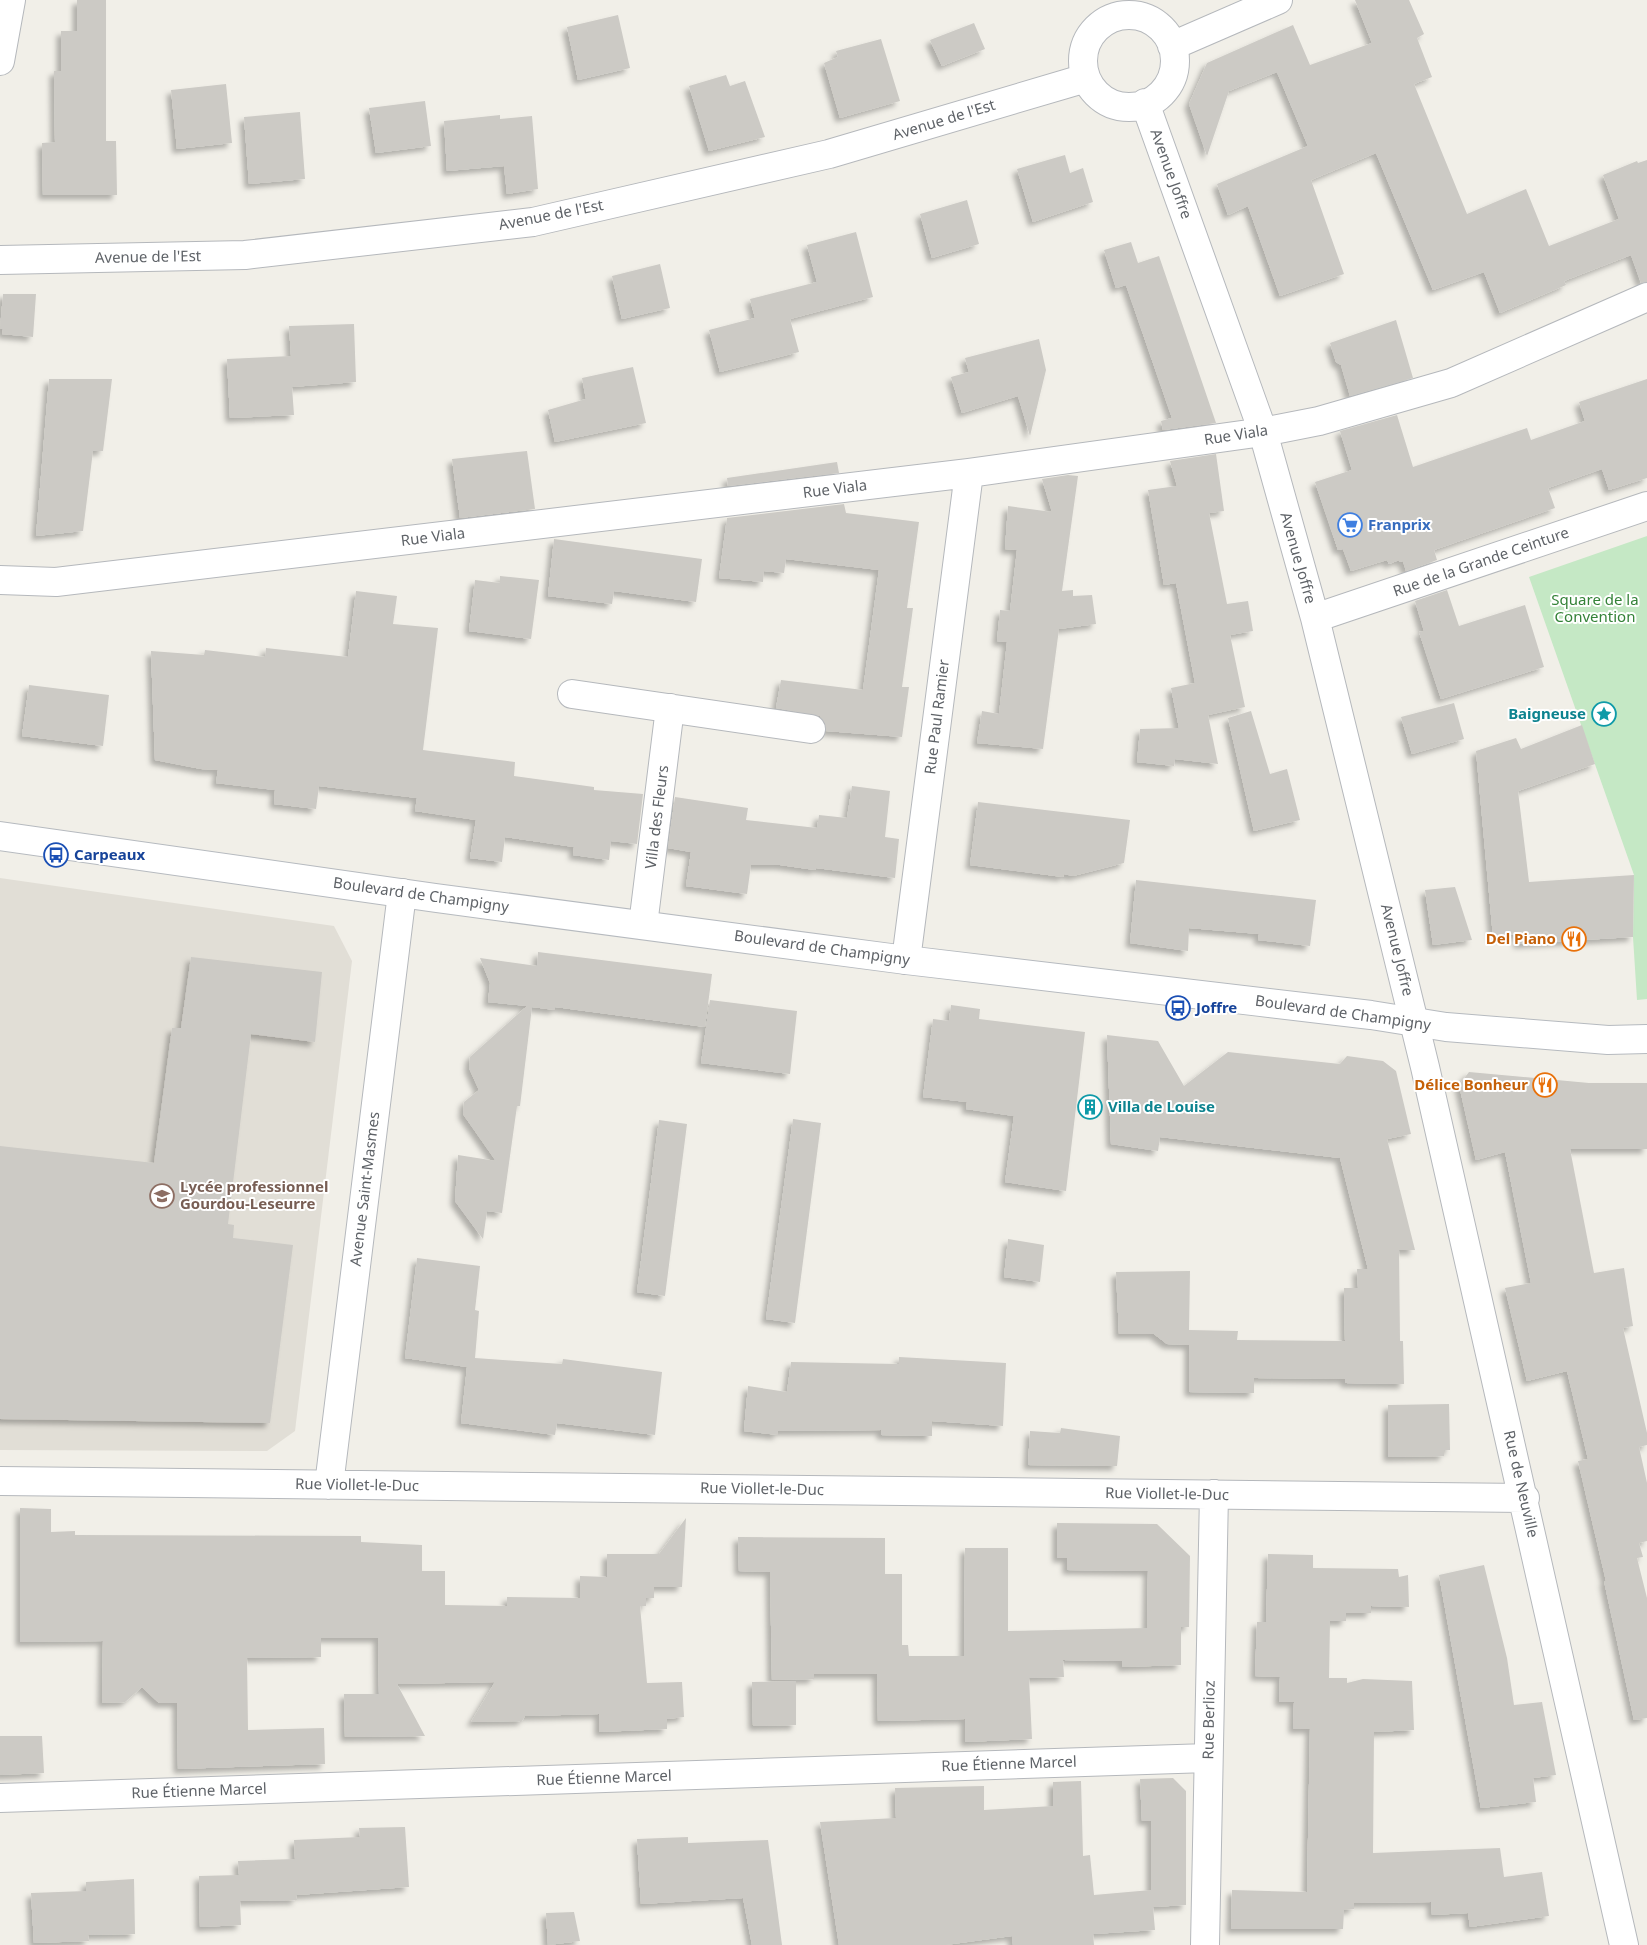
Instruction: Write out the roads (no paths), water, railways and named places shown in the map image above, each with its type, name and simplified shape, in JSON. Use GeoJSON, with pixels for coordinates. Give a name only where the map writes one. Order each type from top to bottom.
{"type":"FeatureCollection","features":[{"type":"Feature","properties":{"kind":"street"},"geometry":{"type":"LineString","coordinates":[[0,61],[11,0]]}},
{"type":"Feature","properties":{"kind":"street"},"geometry":{"type":"LineString","coordinates":[[1172,46],[1278,0]]}},
{"type":"Feature","properties":{"kind":"street"},"geometry":{"type":"LineString","coordinates":[[1107,9],[1146,18],[1159,26],[1168,37],[1172,46],[1175,55],[1173,74],[1164,90],[1146,103],[1133,107],[1115,104],[1099,96],[1086,78],[1083,66],[1084,49],[1090,34],[1102,23],[1107,9]]}},
{"type":"Feature","properties":{"kind":"street","name":"Avenue de l'Est"},"geometry":{"type":"LineString","coordinates":[[0,260],[245,255],[533,222],[829,154],[1086,78]]}},
{"type":"Feature","properties":{"kind":"street","name":"Avenue Joffre"},"geometry":{"type":"LineString","coordinates":[[1146,103],[1262,432],[1315,618],[1415,1023]]}},
{"type":"Feature","properties":{"kind":"street","name":"Rue Viala"},"geometry":{"type":"LineString","coordinates":[[0,580],[56,582],[969,474],[1262,432],[1319,420],[1451,383],[1647,297]]}},
{"type":"Feature","properties":{"kind":"street","name":"Rue Paul Ramier"},"geometry":{"type":"LineString","coordinates":[[906,960],[969,474]]}},
{"type":"Feature","properties":{"kind":"street","name":"Rue de la Grande Ceinture"},"geometry":{"type":"LineString","coordinates":[[1315,618],[1647,506]]}},
{"type":"Feature","properties":{"kind":"street"},"geometry":{"type":"LineString","coordinates":[[572,694],[811,729]]}},
{"type":"Feature","properties":{"kind":"street","name":"Villa des Fleurs"},"geometry":{"type":"LineString","coordinates":[[643,925],[670,708]]}},
{"type":"Feature","properties":{"kind":"street","name":"Boulevard de Champigny"},"geometry":{"type":"LineString","coordinates":[[0,836],[402,893],[906,960],[1362,1014],[1415,1023],[1608,1040],[1647,1039]]}},
{"type":"Feature","properties":{"kind":"street","name":"Avenue Saint-Masmes"},"geometry":{"type":"LineString","coordinates":[[328,1485],[402,893]]}},
{"type":"Feature","properties":{"kind":"street","name":"Rue de Neuville"},"geometry":{"type":"LineString","coordinates":[[1415,1023],[1525,1498],[1624,1945]]}},
{"type":"Feature","properties":{"kind":"street","name":"Rue Viollet-le-Duc"},"geometry":{"type":"LineString","coordinates":[[0,1481],[1525,1498]]}},
{"type":"Feature","properties":{"kind":"street","name":"Rue Berlioz"},"geometry":{"type":"LineString","coordinates":[[1205,1945],[1214,1494]]}},
{"type":"Feature","properties":{"kind":"street","name":"Rue Étienne Marcel"},"geometry":{"type":"LineString","coordinates":[[0,1798],[1208,1758]]}},
{"type":"Feature","properties":{"kind":"place","name":"Franprix"},"geometry":{"type":"Point","coordinates":[1350,525]}},
{"type":"Feature","properties":{"kind":"place","name":"Baigneuse"},"geometry":{"type":"Point","coordinates":[1604,714]}},
{"type":"Feature","properties":{"kind":"place","name":"Carpeaux"},"geometry":{"type":"Point","coordinates":[56,855]}},
{"type":"Feature","properties":{"kind":"place","name":"Del Piano"},"geometry":{"type":"Point","coordinates":[1574,939]}},
{"type":"Feature","properties":{"kind":"place","name":"Joffre"},"geometry":{"type":"Point","coordinates":[1178,1008]}},
{"type":"Feature","properties":{"kind":"place","name":"Délice Bonheur"},"geometry":{"type":"Point","coordinates":[1545,1085]}},
{"type":"Feature","properties":{"kind":"place","name":"Villa de Louise"},"geometry":{"type":"Point","coordinates":[1090,1107]}},
{"type":"Feature","properties":{"kind":"place","name":"Lycée professionnel Gourdou-Leseurre"},"geometry":{"type":"Point","coordinates":[162,1196]}},
{"type":"Feature","properties":{"kind":"park label","name":"Square de la Convention"},"geometry":{"type":"Point","coordinates":[1595,608]}}]}
